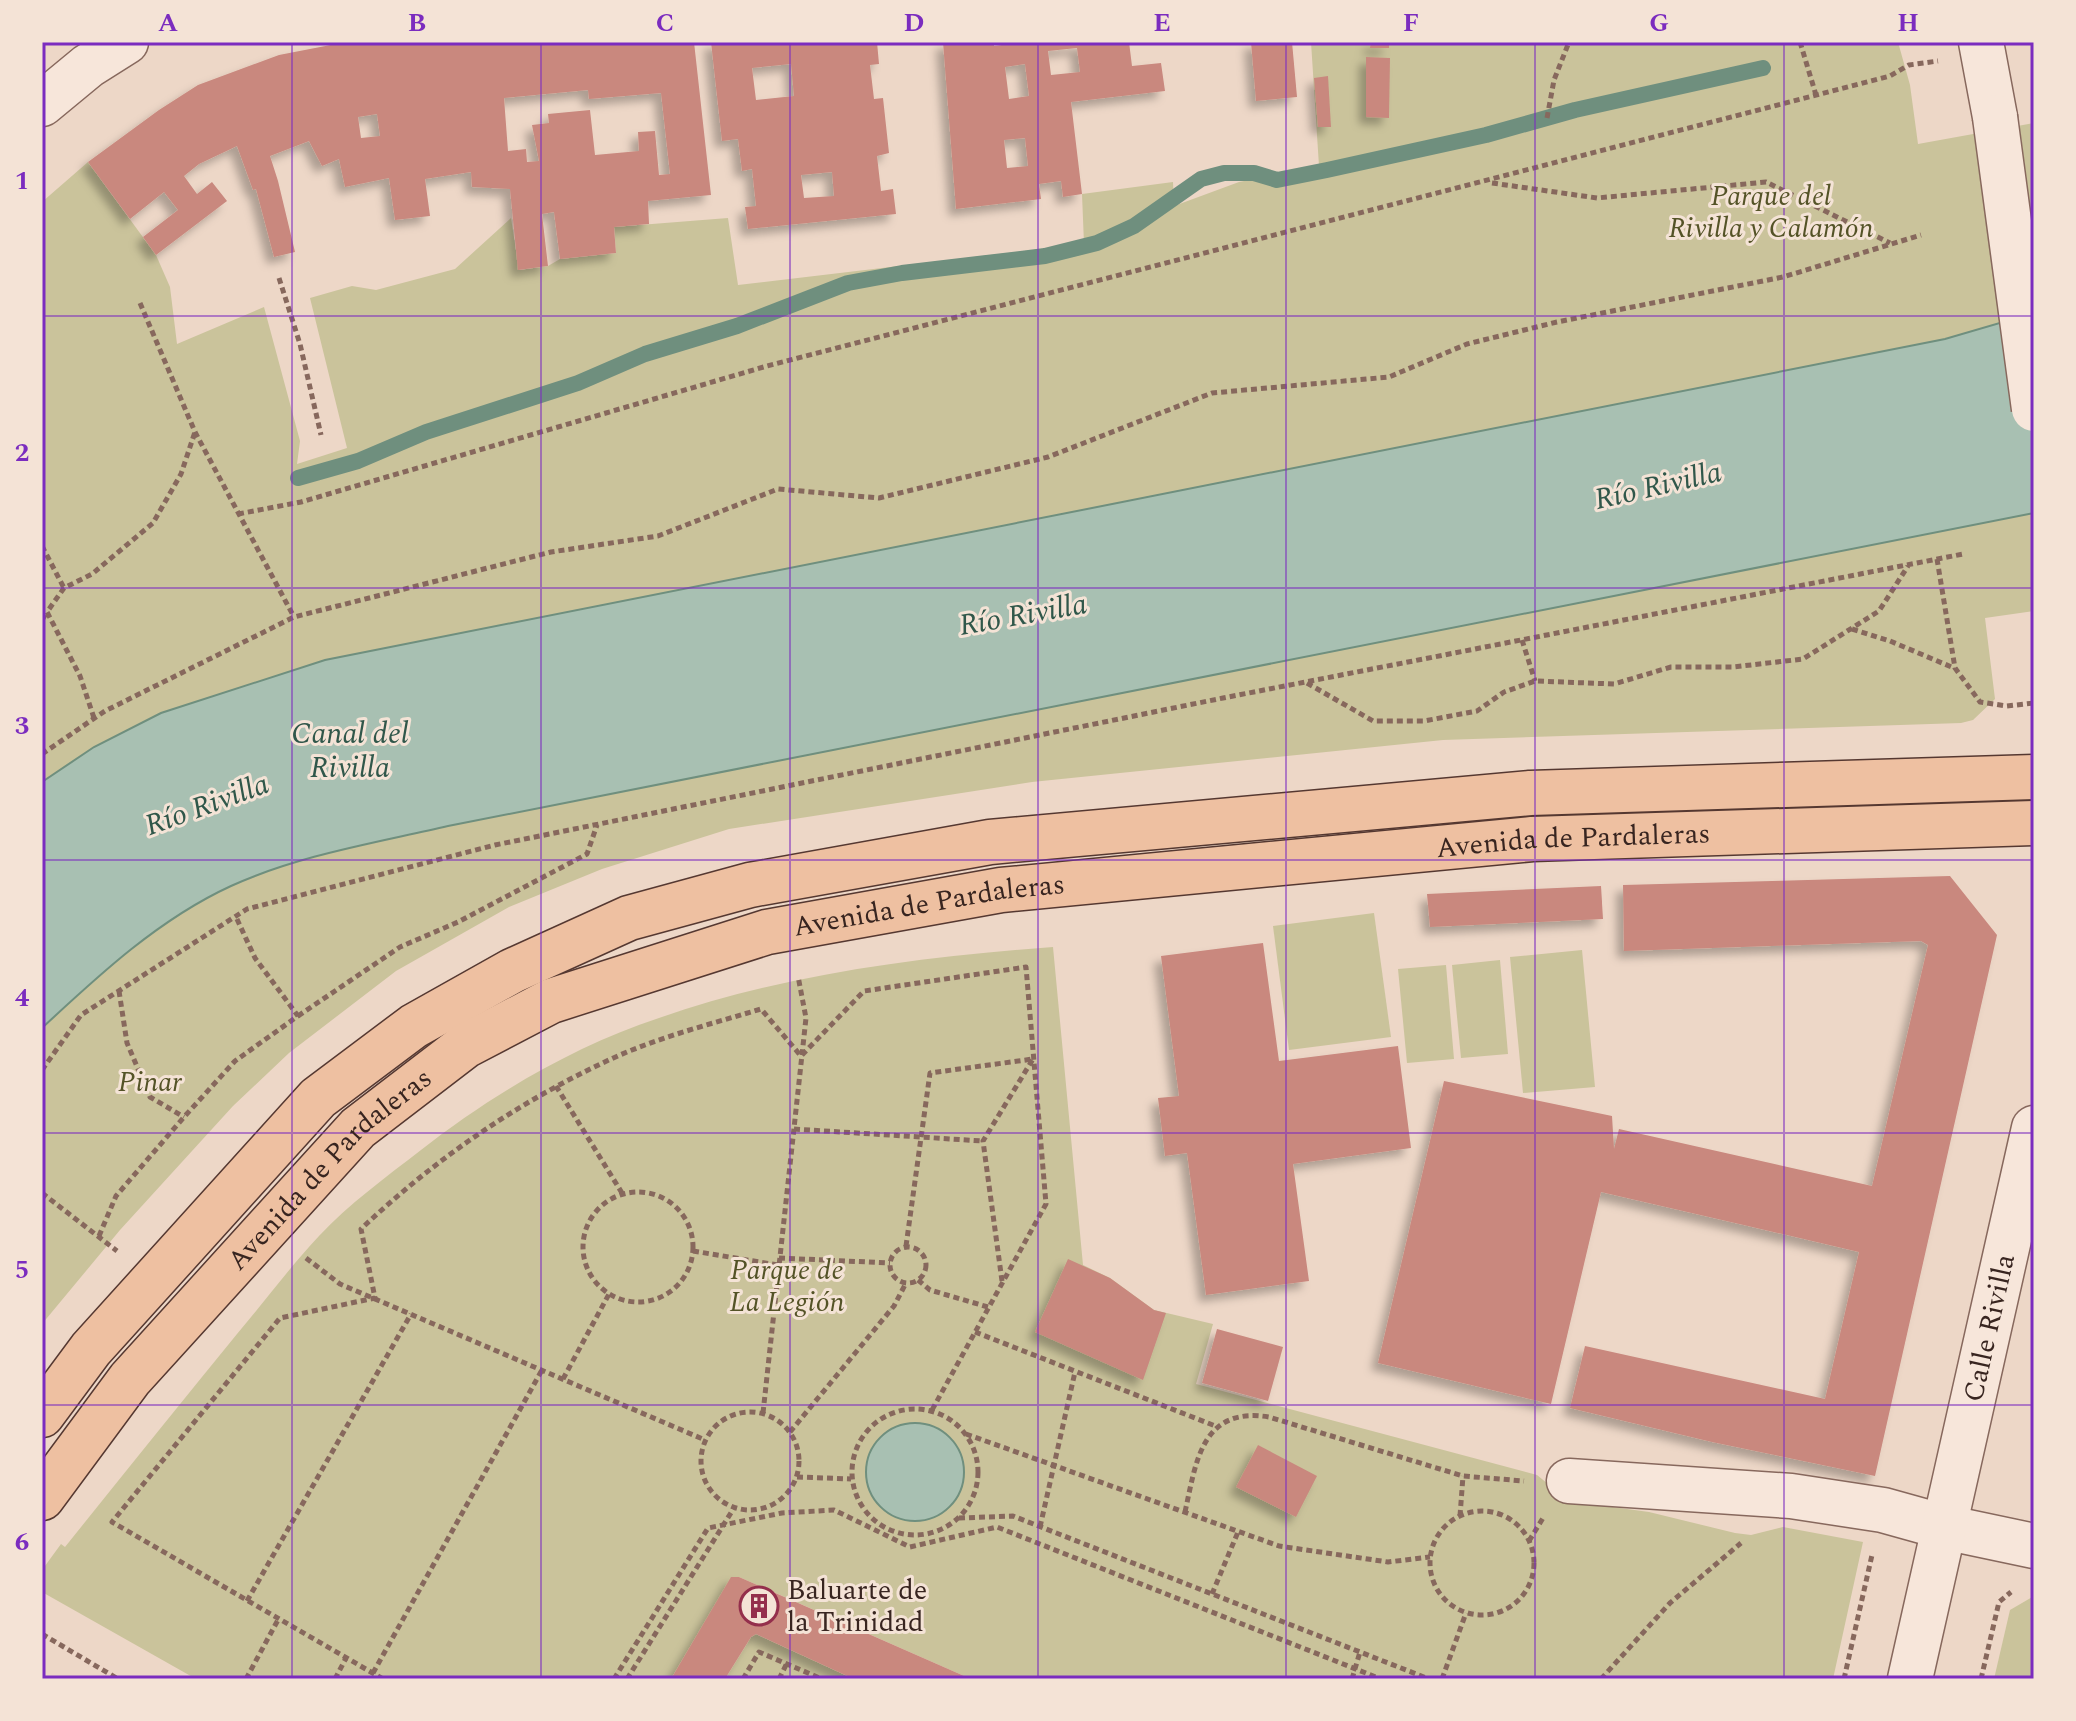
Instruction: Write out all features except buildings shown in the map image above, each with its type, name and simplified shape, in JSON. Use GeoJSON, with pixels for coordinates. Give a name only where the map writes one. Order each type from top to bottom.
{"type":"FeatureCollection","features":[{"type":"Feature","properties":{"kind":"main road","name":"Avenida de Pardaleras"},"geometry":{"type":"LineString","coordinates":[[42,1415],[91,1349],[318,1098],[414,1026],[512,971],[629,918],[750,885],[990,842],[1530,793],[2034,777]]}},
{"type":"Feature","properties":{"kind":"main road","name":"Avenida de Pardaleras"},"geometry":{"type":"LineString","coordinates":[[42,1498],[130,1379],[358,1128],[465,1046],[551,1001],[767,932],[1001,890],[1532,839],[2034,823]]}},
{"type":"Feature","properties":{"kind":"street"},"geometry":{"type":"LineString","coordinates":[[42,104],[88,66],[126,42]]}},
{"type":"Feature","properties":{"kind":"street"},"geometry":{"type":"LineString","coordinates":[[1954,42],[1994,110]]}},
{"type":"Feature","properties":{"kind":"street"},"geometry":{"type":"LineString","coordinates":[[1981,42],[1994,110],[2034,409]]}},
{"type":"Feature","properties":{"kind":"street"},"geometry":{"type":"LineString","coordinates":[[1994,110],[2010,42]]}},
{"type":"Feature","properties":{"kind":"street","name":"Calle Rivilla"},"geometry":{"type":"LineString","coordinates":[[1910,1679],[2034,1128]]}},
{"type":"Feature","properties":{"kind":"street"},"geometry":{"type":"LineString","coordinates":[[1569,1481],[1791,1496],[1883,1510],[2034,1546]]}},
{"type":"Feature","properties":{"kind":"path"},"geometry":{"type":"LineString","coordinates":[[1547,118],[1554,80],[1569,42]]}},
{"type":"Feature","properties":{"kind":"path"},"geometry":{"type":"LineString","coordinates":[[1800,42],[1816,95]]}},
{"type":"Feature","properties":{"kind":"path"},"geometry":{"type":"LineString","coordinates":[[238,514],[301,502],[767,366],[1890,76],[1909,65]]}},
{"type":"Feature","properties":{"kind":"path"},"geometry":{"type":"LineString","coordinates":[[1486,182],[1597,198],[1766,182],[1890,244]]}},
{"type":"Feature","properties":{"kind":"path"},"geometry":{"type":"LineString","coordinates":[[42,754],[94,718],[294,617],[551,552],[658,536],[778,489],[879,498],[1048,457],[1212,393],[1389,377],[1467,344],[1557,322],[1783,277],[1921,235]]}},
{"type":"Feature","properties":{"kind":"path"},"geometry":{"type":"LineString","coordinates":[[279,278],[300,344],[321,435]]}},
{"type":"Feature","properties":{"kind":"path"},"geometry":{"type":"LineString","coordinates":[[140,303],[195,432],[294,617]]}},
{"type":"Feature","properties":{"kind":"path"},"geometry":{"type":"LineString","coordinates":[[42,620],[64,588],[92,574],[153,523],[181,474],[195,432]]}},
{"type":"Feature","properties":{"kind":"path"},"geometry":{"type":"LineString","coordinates":[[42,546],[64,588]]}},
{"type":"Feature","properties":{"kind":"path"},"geometry":{"type":"LineString","coordinates":[[42,1070],[81,1015],[247,909],[495,845],[1963,554]]}},
{"type":"Feature","properties":{"kind":"path"},"geometry":{"type":"LineString","coordinates":[[1937,559],[1955,668],[1980,702],[2007,706],[2034,703]]}},
{"type":"Feature","properties":{"kind":"path"},"geometry":{"type":"LineString","coordinates":[[1306,682],[1373,721],[1424,721],[1477,711],[1504,692],[1535,681],[1614,684],[1671,667],[1733,667],[1803,659],[1879,611],[1909,564]]}},
{"type":"Feature","properties":{"kind":"path"},"geometry":{"type":"LineString","coordinates":[[47,612],[80,676],[94,718]]}},
{"type":"Feature","properties":{"kind":"path"},"geometry":{"type":"LineString","coordinates":[[1852,629],[1955,668]]}},
{"type":"Feature","properties":{"kind":"path"},"geometry":{"type":"LineString","coordinates":[[1522,640],[1535,681]]}},
{"type":"Feature","properties":{"kind":"path"},"geometry":{"type":"LineString","coordinates":[[99,1236],[116,1196],[235,1061],[400,947],[458,922],[587,854],[597,824]]}},
{"type":"Feature","properties":{"kind":"path"},"geometry":{"type":"LineString","coordinates":[[236,917],[255,958],[298,1016]]}},
{"type":"Feature","properties":{"kind":"path"},"geometry":{"type":"LineString","coordinates":[[801,1056],[864,991],[1026,967],[1046,1204],[932,1410]]}},
{"type":"Feature","properties":{"kind":"path"},"geometry":{"type":"LineString","coordinates":[[763,1413],[806,1018],[799,982]]}},
{"type":"Feature","properties":{"kind":"path"},"geometry":{"type":"LineString","coordinates":[[119,991],[127,1043],[150,1097],[184,1117]]}},
{"type":"Feature","properties":{"kind":"path"},"geometry":{"type":"LineString","coordinates":[[375,1298],[361,1229],[402,1190],[459,1147],[556,1086],[613,1058],[761,1009],[801,1056]]}},
{"type":"Feature","properties":{"kind":"path"},"geometry":{"type":"LineString","coordinates":[[906,1246],[930,1073],[1033,1059]]}},
{"type":"Feature","properties":{"kind":"path"},"geometry":{"type":"LineString","coordinates":[[1003,1282],[983,1141],[1033,1059]]}},
{"type":"Feature","properties":{"kind":"path"},"geometry":{"type":"LineString","coordinates":[[556,1086],[622,1193]]}},
{"type":"Feature","properties":{"kind":"path"},"geometry":{"type":"LineString","coordinates":[[794,1129],[983,1141]]}},
{"type":"Feature","properties":{"kind":"path"},"geometry":{"type":"LineString","coordinates":[[640,1191],[657,1195],[673,1204],[685,1217],[692,1233],[693,1251],[679,1285],[664,1296],[646,1302],[627,1301],[609,1294],[596,1282],[587,1267],[583,1248],[585,1231],[593,1214],[606,1201],[622,1193],[640,1191]]}},
{"type":"Feature","properties":{"kind":"path"},"geometry":{"type":"LineString","coordinates":[[42,1193],[153,1280]]}},
{"type":"Feature","properties":{"kind":"path"},"geometry":{"type":"LineString","coordinates":[[906,1246],[918,1249],[926,1258],[926,1271],[918,1280],[906,1283],[892,1274],[890,1263],[895,1251],[906,1246]]}},
{"type":"Feature","properties":{"kind":"path"},"geometry":{"type":"LineString","coordinates":[[693,1251],[779,1261],[890,1263]]}},
{"type":"Feature","properties":{"kind":"path"},"geometry":{"type":"LineString","coordinates":[[304,1255],[340,1284],[705,1440]]}},
{"type":"Feature","properties":{"kind":"path"},"geometry":{"type":"LineString","coordinates":[[918,1280],[930,1290],[988,1307]]}},
{"type":"Feature","properties":{"kind":"path"},"geometry":{"type":"LineString","coordinates":[[790,1432],[894,1306],[906,1283]]}},
{"type":"Feature","properties":{"kind":"path"},"geometry":{"type":"LineString","coordinates":[[563,1379],[609,1294]]}},
{"type":"Feature","properties":{"kind":"path"},"geometry":{"type":"LineString","coordinates":[[375,1298],[280,1318],[112,1522],[383,1679]]}},
{"type":"Feature","properties":{"kind":"path"},"geometry":{"type":"LineString","coordinates":[[247,1601],[411,1314]]}},
{"type":"Feature","properties":{"kind":"path"},"geometry":{"type":"LineString","coordinates":[[975,1332],[1219,1427]]}},
{"type":"Feature","properties":{"kind":"path"},"geometry":{"type":"LineString","coordinates":[[373,1673],[542,1370]]}},
{"type":"Feature","properties":{"kind":"path"},"geometry":{"type":"LineString","coordinates":[[1040,1527],[1075,1372]]}},
{"type":"Feature","properties":{"kind":"path"},"geometry":{"type":"LineString","coordinates":[[911,1408],[932,1410],[951,1419],[966,1434],[978,1462],[978,1478],[968,1507],[959,1518],[946,1527],[916,1536],[887,1528],[869,1516],[858,1499],[851,1479],[853,1458],[860,1439],[873,1423],[891,1412],[911,1408]]}},
{"type":"Feature","properties":{"kind":"path"},"geometry":{"type":"LineString","coordinates":[[745,1412],[763,1413],[778,1420],[790,1432],[800,1461],[797,1477],[790,1491],[779,1502],[765,1509],[750,1511],[734,1508],[720,1502],[705,1481],[700,1457],[705,1440],[714,1426],[728,1416],[745,1412]]}},
{"type":"Feature","properties":{"kind":"path"},"geometry":{"type":"LineString","coordinates":[[1185,1512],[1198,1455],[1210,1433],[1239,1418],[1269,1417],[1463,1476],[1513,1482],[1569,1481]]}},
{"type":"Feature","properties":{"kind":"path"},"geometry":{"type":"LineString","coordinates":[[966,1434],[1279,1546],[1388,1562],[1430,1557]]}},
{"type":"Feature","properties":{"kind":"path"},"geometry":{"type":"LineString","coordinates":[[1460,1516],[1463,1476]]}},
{"type":"Feature","properties":{"kind":"path"},"geometry":{"type":"LineString","coordinates":[[797,1477],[851,1479]]}},
{"type":"Feature","properties":{"kind":"path"},"geometry":{"type":"LineString","coordinates":[[1601,1679],[1670,1603],[1751,1535],[1791,1496]]}},
{"type":"Feature","properties":{"kind":"path"},"geometry":{"type":"LineString","coordinates":[[627,1679],[734,1508]]}},
{"type":"Feature","properties":{"kind":"path"},"geometry":{"type":"LineString","coordinates":[[614,1679],[708,1528],[782,1513],[834,1510],[910,1547],[997,1527],[1381,1679]]}},
{"type":"Feature","properties":{"kind":"path"},"geometry":{"type":"LineString","coordinates":[[1844,1679],[1883,1510]]}},
{"type":"Feature","properties":{"kind":"path"},"geometry":{"type":"LineString","coordinates":[[1476,1511],[1492,1512],[1507,1517],[1525,1534],[1534,1557],[1533,1573],[1528,1588],[1517,1602],[1502,1612],[1484,1615],[1466,1613],[1450,1605],[1438,1592],[1431,1576],[1430,1557],[1435,1540],[1445,1526],[1460,1516],[1476,1511]]}},
{"type":"Feature","properties":{"kind":"path"},"geometry":{"type":"LineString","coordinates":[[959,1518],[1013,1516],[1429,1679]]}},
{"type":"Feature","properties":{"kind":"path"},"geometry":{"type":"LineString","coordinates":[[1212,1594],[1238,1532]]}},
{"type":"Feature","properties":{"kind":"path"},"geometry":{"type":"LineString","coordinates":[[1981,1679],[1999,1602]]}},
{"type":"Feature","properties":{"kind":"path"},"geometry":{"type":"LineString","coordinates":[[1442,1679],[1466,1613]]}},
{"type":"Feature","properties":{"kind":"path"},"geometry":{"type":"LineString","coordinates":[[246,1679],[279,1618]]}},
{"type":"Feature","properties":{"kind":"path"},"geometry":{"type":"LineString","coordinates":[[42,1634],[118,1679]]}},
{"type":"Feature","properties":{"kind":"path"},"geometry":{"type":"LineString","coordinates":[[743,1679],[759,1652],[822,1679]]}},
{"type":"Feature","properties":{"kind":"path"},"geometry":{"type":"LineString","coordinates":[[1352,1679],[1360,1652]]}},
{"type":"Feature","properties":{"kind":"path"},"geometry":{"type":"LineString","coordinates":[[335,1679],[346,1658]]}},
{"type":"Feature","properties":{"kind":"path"},"geometry":{"type":"LineString","coordinates":[[779,1679],[787,1663]]}},
{"type":"Feature","properties":{"kind":"green space","name":"Parque del Rivilla y Calamón"},"geometry":{"type":"Polygon","coordinates":[[[1311,42],[1898,42],[1910,85],[1918,144],[2034,123],[2034,313],[1945,339],[325,660],[94,747],[42,782],[42,202],[88,162],[156,255],[170,287],[177,344],[264,307],[300,441],[297,464],[347,448],[310,298],[352,286],[376,290],[455,269],[511,218],[519,270],[548,266],[560,259],[616,253],[614,227],[728,218],[738,285],[1084,244],[1082,194],[1173,182],[1174,206],[1239,182],[1319,166],[1311,42]]]}},
{"type":"Feature","properties":{"kind":"green space","name":"Pinar"},"geometry":{"type":"Polygon","coordinates":[[[2034,513],[2034,611],[1985,618],[1995,699],[1973,720],[1961,723],[1443,740],[1032,782],[729,829],[602,869],[509,907],[396,971],[289,1053],[233,1106],[120,1230],[42,1324],[42,1028],[108,968],[155,931],[205,899],[257,875],[338,851],[448,826],[2034,513]]]}},
{"type":"Feature","properties":{"kind":"green space"},"geometry":{"type":"Polygon","coordinates":[[[1374,913],[1391,1037],[1289,1050],[1273,926],[1374,913]]]}},
{"type":"Feature","properties":{"kind":"green space","name":"Parque de La Legión"},"geometry":{"type":"Polygon","coordinates":[[[1053,947],[1083,1265],[1110,1278],[1154,1310],[1213,1324],[1196,1384],[1537,1475],[1553,1488],[1605,1506],[1649,1512],[1735,1533],[1751,1535],[1783,1527],[1863,1542],[1833,1679],[971,1679],[739,1577],[731,1578],[671,1679],[196,1679],[42,1592],[42,1570],[61,1544],[65,1547],[319,1236],[381,1181],[505,1091],[627,1029],[755,990],[903,962],[1053,947]]]}},
{"type":"Feature","properties":{"kind":"green space"},"geometry":{"type":"Polygon","coordinates":[[[1582,950],[1595,1087],[1523,1093],[1510,957],[1582,950]]]}},
{"type":"Feature","properties":{"kind":"green space"},"geometry":{"type":"Polygon","coordinates":[[[1500,960],[1508,1054],[1461,1058],[1452,965],[1500,960]]]}},
{"type":"Feature","properties":{"kind":"green space"},"geometry":{"type":"Polygon","coordinates":[[[1446,965],[1454,1059],[1407,1063],[1398,969],[1446,965]]]}},
{"type":"Feature","properties":{"kind":"green space"},"geometry":{"type":"Polygon","coordinates":[[[2034,1596],[2034,1679],[1994,1679],[2010,1610],[2034,1596]]]}},
{"type":"Feature","properties":{"kind":"green space"},"geometry":{"type":"Polygon","coordinates":[[[756,1634],[854,1679],[725,1679],[751,1637],[756,1634]]]}},
{"type":"Feature","properties":{"kind":"water","name":"Canal del Rivilla"},"geometry":{"type":"Polygon","coordinates":[[[2034,313],[2034,513],[448,826],[338,851],[257,875],[205,899],[155,931],[42,1028],[42,782],[94,747],[161,713],[325,660],[1945,339],[2034,313]]]}},
{"type":"Feature","properties":{"kind":"water"},"geometry":{"type":"Polygon","coordinates":[[[905,1423],[925,1423],[950,1437],[961,1453],[964,1472],[961,1491],[950,1507],[925,1521],[905,1521],[888,1513],[874,1499],[866,1482],[866,1462],[874,1445],[888,1431],[905,1423]]]}},
{"type":"Feature","properties":{"kind":"waterway"},"geometry":{"type":"LineString","coordinates":[[298,478],[358,461],[426,432],[578,383],[645,354],[737,326],[848,283],[902,273],[1045,256],[1097,243],[1134,226],[1201,179],[1224,173],[1254,173],[1277,180],[1486,135],[1575,110],[1763,68]]}},
{"type":"Feature","properties":{"kind":"place","name":"Baluarte de la Trinidad"},"geometry":{"type":"Point","coordinates":[759,1606]}},
{"type":"Feature","properties":{"kind":"water label","name":"Río Rivilla"},"geometry":{"type":"Point","coordinates":[1658,486]}},
{"type":"Feature","properties":{"kind":"water label","name":"Río Rivilla"},"geometry":{"type":"Point","coordinates":[1023,615]}},
{"type":"Feature","properties":{"kind":"water label","name":"Río Rivilla"},"geometry":{"type":"Point","coordinates":[207,805]}}]}
